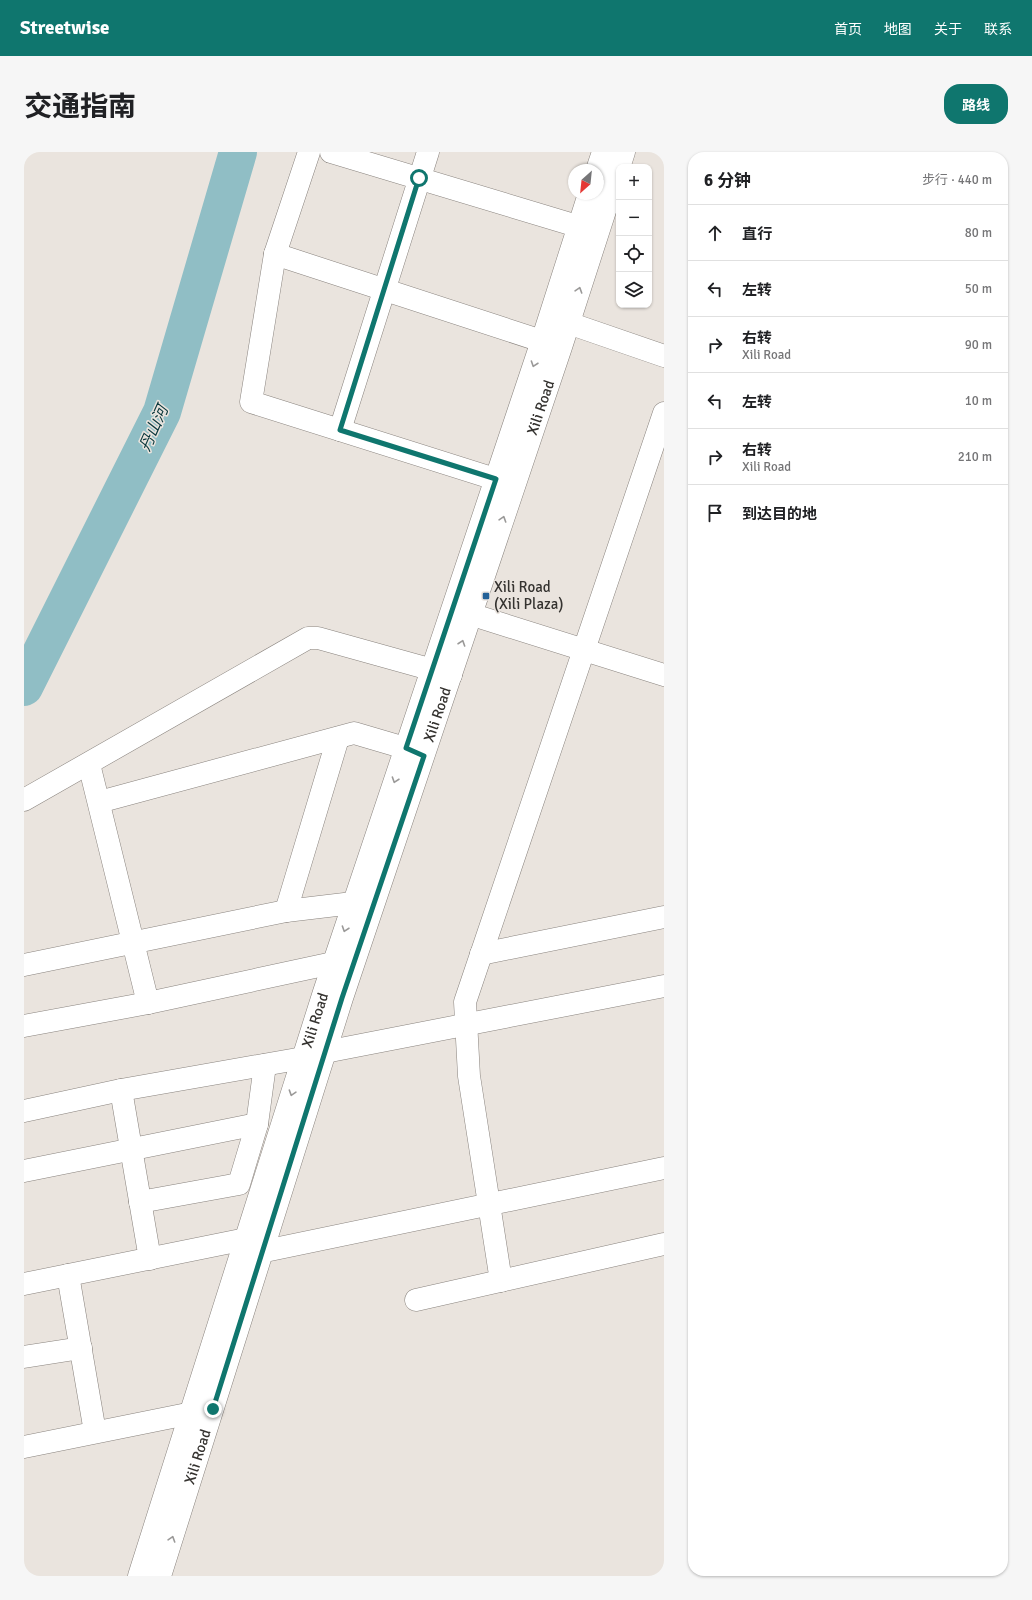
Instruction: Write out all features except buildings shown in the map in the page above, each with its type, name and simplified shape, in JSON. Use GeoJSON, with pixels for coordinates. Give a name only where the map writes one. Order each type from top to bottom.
{"type":"FeatureCollection","features":[{"type":"Feature","properties":{"kind":"street"},"geometry":{"type":"LineString","coordinates":[[309,152],[275,254],[251,402],[505,482]]}},
{"type":"Feature","properties":{"kind":"street"},"geometry":{"type":"LineString","coordinates":[[331,152],[588,229]]}},
{"type":"Feature","properties":{"kind":"street"},"geometry":{"type":"LineString","coordinates":[[340,430],[428,152]]}},
{"type":"Feature","properties":{"kind":"street"},"geometry":{"type":"LineString","coordinates":[[599,164],[603,152]]}},
{"type":"Feature","properties":{"kind":"street","name":"Xili Road"},"geometry":{"type":"LineString","coordinates":[[160,1576],[213,1409],[249,1249],[303,1058],[343,965],[559,320],[588,229],[624,152]]}},
{"type":"Feature","properties":{"kind":"street","name":"Xili Road"},"geometry":{"type":"LineString","coordinates":[[588,229],[589,200]]}},
{"type":"Feature","properties":{"kind":"street"},"geometry":{"type":"LineString","coordinates":[[275,254],[551,344]]}},
{"type":"Feature","properties":{"kind":"street"},"geometry":{"type":"LineString","coordinates":[[559,320],[664,356]]}},
{"type":"Feature","properties":{"kind":"street"},"geometry":{"type":"LineString","coordinates":[[501,1281],[469,1076],[465,1002],[664,413]]}},
{"type":"Feature","properties":{"kind":"street"},"geometry":{"type":"LineString","coordinates":[[462,611],[664,675]]}},
{"type":"Feature","properties":{"kind":"street"},"geometry":{"type":"LineString","coordinates":[[24,800],[308,638],[318,638],[441,672]]}},
{"type":"Feature","properties":{"kind":"street"},"geometry":{"type":"LineString","coordinates":[[99,802],[354,733],[415,752]]}},
{"type":"Feature","properties":{"kind":"street"},"geometry":{"type":"LineString","coordinates":[[286,911],[338,738]]}},
{"type":"Feature","properties":{"kind":"street"},"geometry":{"type":"LineString","coordinates":[[89,764],[148,1003]]}},
{"type":"Feature","properties":{"kind":"street"},"geometry":{"type":"LineString","coordinates":[[24,965],[286,911],[363,906]]}},
{"type":"Feature","properties":{"kind":"street"},"geometry":{"type":"LineString","coordinates":[[481,954],[664,917]]}},
{"type":"Feature","properties":{"kind":"street"},"geometry":{"type":"LineString","coordinates":[[24,1026],[343,965]]}},
{"type":"Feature","properties":{"kind":"street","name":"Xili Road"},"geometry":{"type":"LineString","coordinates":[[139,1576],[191,1413],[249,1249],[269,1230],[325,1052],[343,965]]}},
{"type":"Feature","properties":{"kind":"street"},"geometry":{"type":"LineString","coordinates":[[24,1111],[121,1090],[303,1058],[325,1052],[664,986]]}},
{"type":"Feature","properties":{"kind":"street"},"geometry":{"type":"LineString","coordinates":[[140,1202],[238,1184],[257,1124],[265,1065]]}},
{"type":"Feature","properties":{"kind":"street"},"geometry":{"type":"LineString","coordinates":[[121,1090],[150,1259]]}},
{"type":"Feature","properties":{"kind":"street"},"geometry":{"type":"LineString","coordinates":[[24,1171],[257,1124]]}},
{"type":"Feature","properties":{"kind":"street"},"geometry":{"type":"LineString","coordinates":[[24,1284],[150,1259],[249,1249],[489,1205],[664,1168]]}},
{"type":"Feature","properties":{"kind":"street"},"geometry":{"type":"LineString","coordinates":[[416,1300],[664,1244]]}},
{"type":"Feature","properties":{"kind":"street"},"geometry":{"type":"LineString","coordinates":[[68,1275],[95,1432]]}},
{"type":"Feature","properties":{"kind":"street"},"geometry":{"type":"LineString","coordinates":[[24,1357],[81,1348]]}},
{"type":"Feature","properties":{"kind":"street"},"geometry":{"type":"LineString","coordinates":[[24,1447],[213,1409]]}},
{"type":"Feature","properties":{"kind":"waterway","name":"丹山河"},"geometry":{"type":"LineString","coordinates":[[24,687],[162,412],[238,152]]}},
{"type":"Feature","properties":{"kind":"place","name":"Xili Road (Xili Plaza)"},"geometry":{"type":"Point","coordinates":[486,596]}},
{"type":"Feature","properties":{"kind":"route"},"geometry":{"type":"LineString","coordinates":[[213,1409],[342,998],[424,756],[406,748],[496,479],[340,430],[419,178]]}}]}
